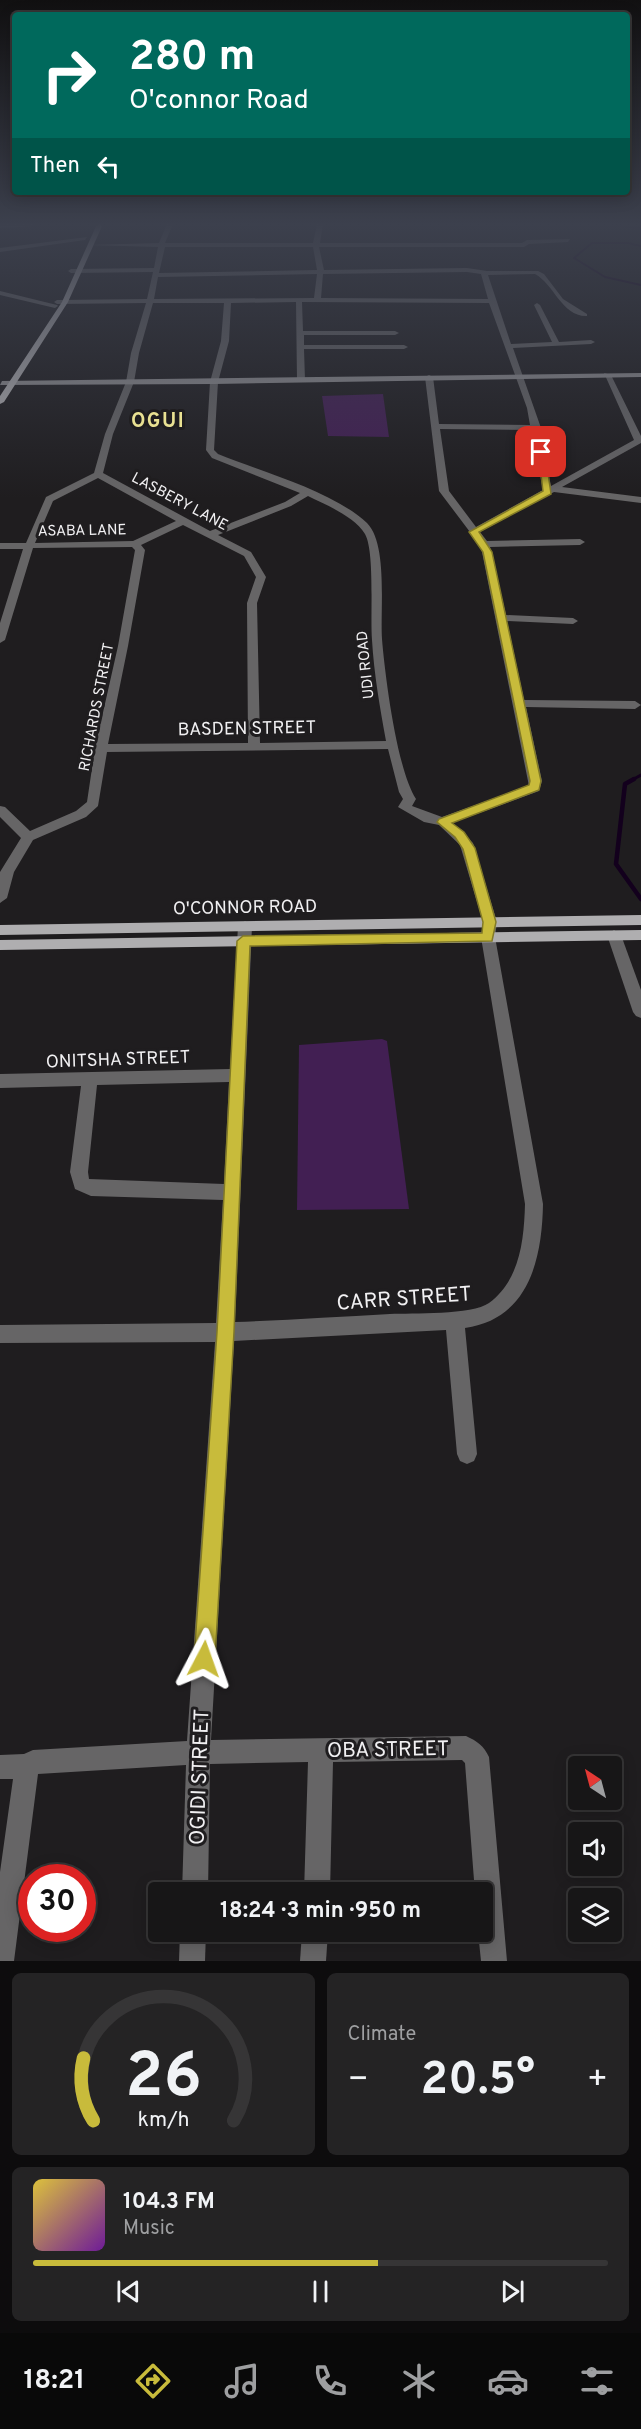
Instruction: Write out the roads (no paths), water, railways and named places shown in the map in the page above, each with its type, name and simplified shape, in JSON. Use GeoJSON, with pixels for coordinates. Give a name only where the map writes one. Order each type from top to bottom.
{"type":"FeatureCollection","features":[{"type":"Feature","properties":{"kind":"main road"},"geometry":{"type":"LineString","coordinates":[[1,385],[51,316]]}},
{"type":"Feature","properties":{"kind":"main road"},"geometry":{"type":"LineString","coordinates":[[0,402],[52,316]]}},
{"type":"Feature","properties":{"kind":"main road"},"geometry":{"type":"LineString","coordinates":[[489,930],[641,920]]}},
{"type":"Feature","properties":{"kind":"main road","name":"O'CONNOR ROAD"},"geometry":{"type":"LineString","coordinates":[[0,930],[244,934]]}},
{"type":"Feature","properties":{"kind":"main road"},"geometry":{"type":"LineString","coordinates":[[489,930],[641,935]]}},
{"type":"Feature","properties":{"kind":"main road","name":"O'CONNOR ROAD"},"geometry":{"type":"LineString","coordinates":[[0,945],[244,934],[489,930]]}},
{"type":"Feature","properties":{"kind":"street"},"geometry":{"type":"LineString","coordinates":[[0,640],[29,546],[49,499],[98,474],[109,434],[130,382],[135,353],[147,316]]}},
{"type":"Feature","properties":{"kind":"street"},"geometry":{"type":"LineString","coordinates":[[214,382],[225,341],[227,316]]}},
{"type":"Feature","properties":{"kind":"street"},"geometry":{"type":"LineString","coordinates":[[299,316],[301,380]]}},
{"type":"Feature","properties":{"kind":"street"},"geometry":{"type":"LineString","coordinates":[[497,316],[537,428],[551,490]]}},
{"type":"Feature","properties":{"kind":"street"},"geometry":{"type":"LineString","coordinates":[[542,316],[556,343]]}},
{"type":"Feature","properties":{"kind":"street"},"geometry":{"type":"LineString","coordinates":[[300,333],[395,333]]}},
{"type":"Feature","properties":{"kind":"street"},"geometry":{"type":"LineString","coordinates":[[508,346],[539,347],[556,343],[591,342]]}},
{"type":"Feature","properties":{"kind":"street"},"geometry":{"type":"LineString","coordinates":[[300,347],[404,346]]}},
{"type":"Feature","properties":{"kind":"street"},"geometry":{"type":"LineString","coordinates":[[474,532],[640,441],[607,375]]}},
{"type":"Feature","properties":{"kind":"street"},"geometry":{"type":"LineString","coordinates":[[1,385],[12,383],[641,375]]}},
{"type":"Feature","properties":{"kind":"street"},"geometry":{"type":"LineString","coordinates":[[429,377],[444,491],[484,544],[536,781],[535,788],[443,822]]}},
{"type":"Feature","properties":{"kind":"street","name":"UDI ROAD"},"geometry":{"type":"LineString","coordinates":[[214,382],[209,439],[210,450],[215,456],[333,505],[364,526],[373,539],[375,609],[384,706],[405,792],[410,799],[404,807],[429,819],[443,822],[459,835],[469,848],[489,930]]}},
{"type":"Feature","properties":{"kind":"street"},"geometry":{"type":"LineString","coordinates":[[436,426],[537,428]]}},
{"type":"Feature","properties":{"kind":"street"},"geometry":{"type":"LineString","coordinates":[[626,449],[641,454]]}},
{"type":"Feature","properties":{"kind":"street","name":"LASBERY LANE"},"geometry":{"type":"LineString","coordinates":[[98,474],[248,554],[261,577],[252,603],[254,745]]}},
{"type":"Feature","properties":{"kind":"street"},"geometry":{"type":"LineString","coordinates":[[551,490],[641,500]]}},
{"type":"Feature","properties":{"kind":"street"},"geometry":{"type":"LineString","coordinates":[[211,534],[288,504],[306,493]]}},
{"type":"Feature","properties":{"kind":"street"},"geometry":{"type":"LineString","coordinates":[[135,544],[183,521]]}},
{"type":"Feature","properties":{"kind":"street"},"geometry":{"type":"LineString","coordinates":[[484,544],[580,542]]}},
{"type":"Feature","properties":{"kind":"street","name":"ASABA LANE"},"geometry":{"type":"LineString","coordinates":[[0,546],[135,544]]}},
{"type":"Feature","properties":{"kind":"street","name":"RICHARDS STREET"},"geometry":{"type":"LineString","coordinates":[[28,837],[89,810],[93,803],[101,748],[123,646],[140,550],[135,544]]}},
{"type":"Feature","properties":{"kind":"street"},"geometry":{"type":"LineString","coordinates":[[502,618],[573,621]]}},
{"type":"Feature","properties":{"kind":"street"},"geometry":{"type":"LineString","coordinates":[[520,704],[634,705]]}},
{"type":"Feature","properties":{"kind":"street","name":"BASDEN STREET"},"geometry":{"type":"LineString","coordinates":[[101,748],[392,745]]}},
{"type":"Feature","properties":{"kind":"street"},"geometry":{"type":"LineString","coordinates":[[0,810],[28,837],[4,872],[0,898]]}},
{"type":"Feature","properties":{"kind":"street","name":"CARR STREET"},"geometry":{"type":"LineString","coordinates":[[0,1334],[225,1332],[455,1320],[476,1317],[495,1310],[512,1293],[525,1269],[534,1231],[534,1204],[489,930]]}},
{"type":"Feature","properties":{"kind":"street","name":"OGIDI STREET"},"geometry":{"type":"LineString","coordinates":[[196,1882],[200,1795],[198,1752],[225,1332],[244,934]]}},
{"type":"Feature","properties":{"kind":"street"},"geometry":{"type":"LineString","coordinates":[[614,935],[641,1012]]}},
{"type":"Feature","properties":{"kind":"street","name":"ONITSHA STREET"},"geometry":{"type":"LineString","coordinates":[[0,1081],[237,1075]]}},
{"type":"Feature","properties":{"kind":"street"},"geometry":{"type":"LineString","coordinates":[[90,1079],[79,1172],[81,1184],[91,1188],[232,1192]]}},
{"type":"Feature","properties":{"kind":"street"},"geometry":{"type":"LineString","coordinates":[[455,1320],[466,1454]]}},
{"type":"Feature","properties":{"kind":"street","name":"OBA STREET"},"geometry":{"type":"LineString","coordinates":[[0,1767],[27,1766],[33,1762],[198,1752],[466,1748],[477,1757],[494,1961]]}},
{"type":"Feature","properties":{"kind":"street"},"geometry":{"type":"LineString","coordinates":[[317,1882],[321,1750]]}},
{"type":"Feature","properties":{"kind":"street"},"geometry":{"type":"LineString","coordinates":[[1,1961],[27,1766]]}},
{"type":"Feature","properties":{"kind":"street"},"geometry":{"type":"LineString","coordinates":[[192,1961],[193,1942]]}},
{"type":"Feature","properties":{"kind":"street"},"geometry":{"type":"LineString","coordinates":[[313,1961],[314,1942]]}},
{"type":"Feature","properties":{"kind":"waterway"},"geometry":{"type":"LineString","coordinates":[[632,780],[641,775]]}},
{"type":"Feature","properties":{"kind":"waterway"},"geometry":{"type":"LineString","coordinates":[[634,779],[625,784],[616,864],[641,899]]}},
{"type":"Feature","properties":{"kind":"district","name":"OGUI"},"geometry":{"type":"Point","coordinates":[158,420]}}]}
